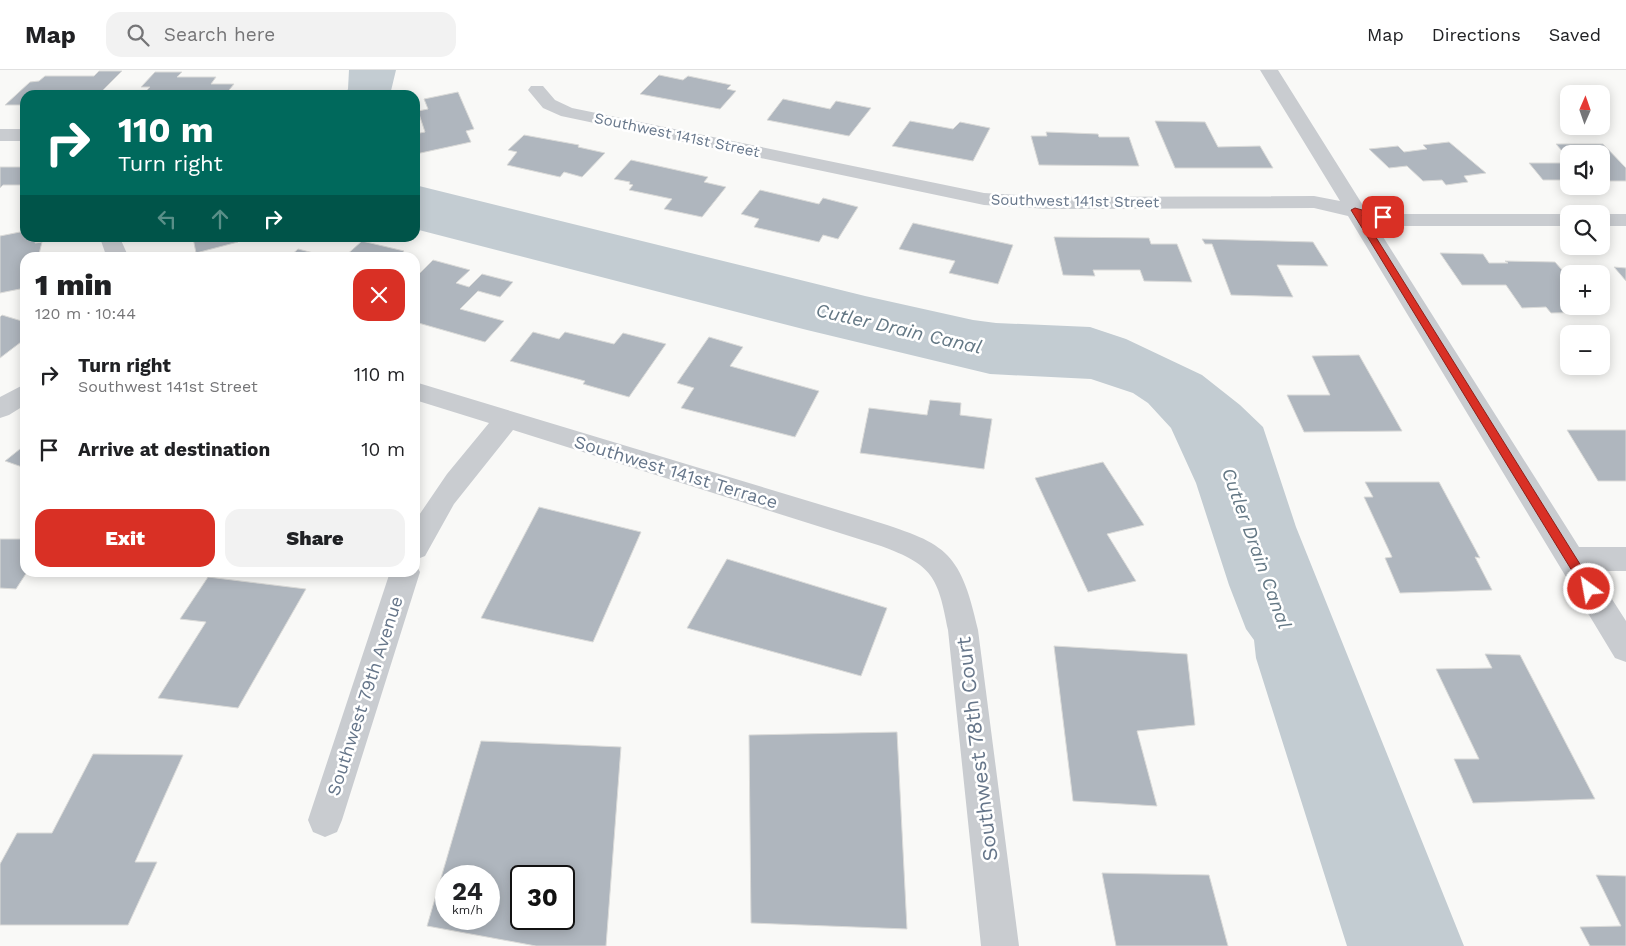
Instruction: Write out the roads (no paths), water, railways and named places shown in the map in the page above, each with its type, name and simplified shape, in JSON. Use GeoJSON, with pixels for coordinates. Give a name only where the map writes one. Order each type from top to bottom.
{"type":"FeatureCollection","features":[{"type":"Feature","properties":{"kind":"street"},"geometry":{"type":"LineString","coordinates":[[1269,70],[1626,648]]}},
{"type":"Feature","properties":{"kind":"street","name":"Southwest 141st Street"},"geometry":{"type":"LineString","coordinates":[[537,90],[549,104],[567,112],[984,199],[1050,203],[1314,202],[1397,220],[1560,220]]}},
{"type":"Feature","properties":{"kind":"street"},"geometry":{"type":"LineString","coordinates":[[0,135],[20,135]]}},
{"type":"Feature","properties":{"kind":"street"},"geometry":{"type":"LineString","coordinates":[[1610,220],[1626,220]]}},
{"type":"Feature","properties":{"kind":"street","name":"Southwest 141st Terrace"},"geometry":{"type":"LineString","coordinates":[[420,393],[506,421],[876,533],[916,547],[935,558]]}},
{"type":"Feature","properties":{"kind":"street"},"geometry":{"type":"LineString","coordinates":[[0,409],[20,396]]}},
{"type":"Feature","properties":{"kind":"street"},"geometry":{"type":"LineString","coordinates":[[420,537],[449,489],[506,421]]}},
{"type":"Feature","properties":{"kind":"street","name":"Southwest 78th Court"},"geometry":{"type":"LineString","coordinates":[[935,558],[946,571],[955,591],[963,630],[1000,946]]}},
{"type":"Feature","properties":{"kind":"street"},"geometry":{"type":"LineString","coordinates":[[1570,559],[1626,559]]}},
{"type":"Feature","properties":{"kind":"street","name":"Southwest 79th Avenue"},"geometry":{"type":"LineString","coordinates":[[325,820],[402,577]]}},
{"type":"Feature","properties":{"kind":"water"},"geometry":{"type":"Polygon","coordinates":[[[349,70],[396,70],[391,90],[348,89],[349,70]]]}},
{"type":"Feature","properties":{"kind":"water","name":"Cutler Drain Canal"},"geometry":{"type":"Polygon","coordinates":[[[420,186],[865,296],[973,320],[996,323],[1090,327],[1126,339],[1202,375],[1240,405],[1263,427],[1296,527],[1464,946],[1347,946],[1256,658],[1254,640],[1246,629],[1229,585],[1196,483],[1171,428],[1148,403],[1133,393],[1091,379],[990,374],[807,330],[420,230],[420,186]]]}}]}
